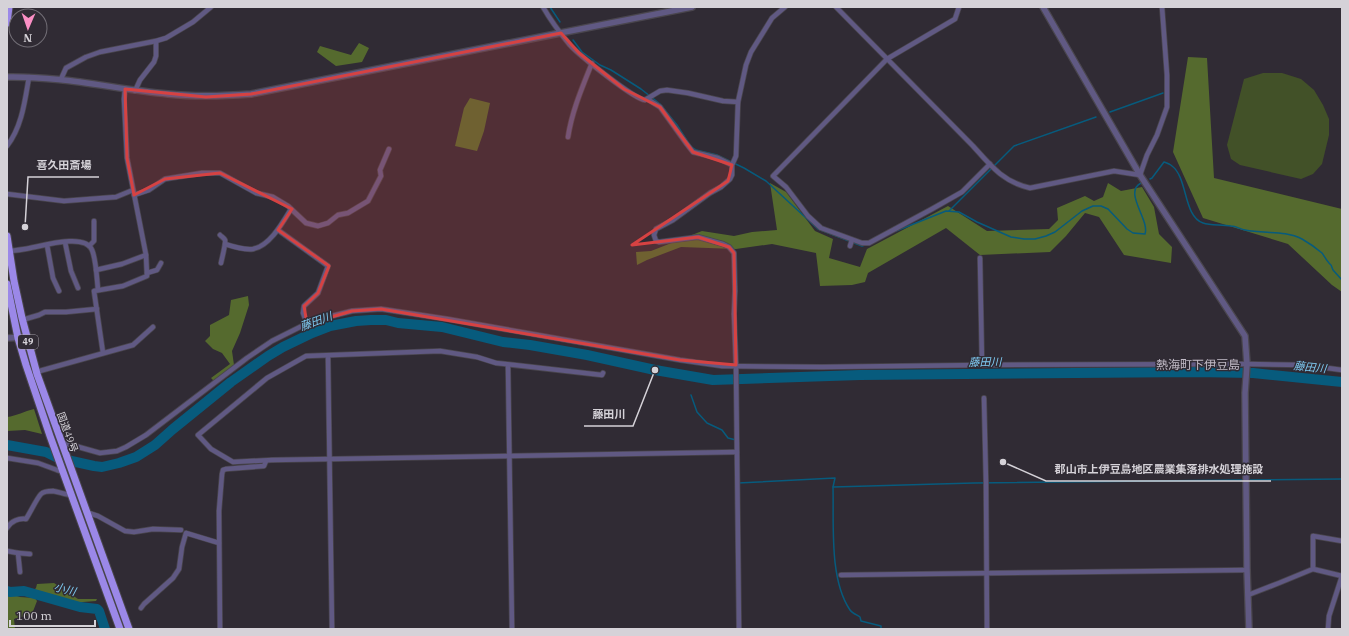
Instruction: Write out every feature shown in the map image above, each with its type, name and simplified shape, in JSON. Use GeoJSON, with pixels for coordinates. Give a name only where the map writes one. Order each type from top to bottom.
{"type":"FeatureCollection","features":[{"type":"Feature","properties":{"kind":"highway"},"geometry":{"type":"LineString","coordinates":[[7,23],[8,7]]}},
{"type":"Feature","properties":{"kind":"highway","name":"国道49号"},"geometry":{"type":"LineString","coordinates":[[7,236],[8,251],[22,320],[36,372],[129,629]]}},
{"type":"Feature","properties":{"kind":"highway","name":"国道49号"},"geometry":{"type":"LineString","coordinates":[[7,284],[18,338],[52,442],[120,629]]}},
{"type":"Feature","properties":{"kind":"street"},"geometry":{"type":"LineString","coordinates":[[61,79],[66,68],[86,57],[100,52],[166,38],[193,22],[211,7]]}},
{"type":"Feature","properties":{"kind":"street"},"geometry":{"type":"LineString","coordinates":[[543,7],[554,25],[579,53],[624,90],[639,99],[645,100],[660,91],[667,90],[738,102]]}},
{"type":"Feature","properties":{"kind":"street"},"geometry":{"type":"LineString","coordinates":[[7,77],[61,79],[170,95],[206,97],[251,94],[692,7]]}},
{"type":"Feature","properties":{"kind":"street"},"geometry":{"type":"LineString","coordinates":[[739,629],[734,254],[730,247],[698,237],[659,242],[656,241],[654,235],[656,229],[673,220],[728,181],[732,175],[732,165],[736,156],[738,102],[746,65],[751,52],[772,18],[785,7]]}},
{"type":"Feature","properties":{"kind":"street"},"geometry":{"type":"LineString","coordinates":[[836,7],[1003,177],[1018,185],[1030,188],[1114,171],[1140,175]]}},
{"type":"Feature","properties":{"kind":"street"},"geometry":{"type":"LineString","coordinates":[[959,7],[955,19],[887,59],[773,176],[786,187],[808,216],[821,228],[852,240],[862,243],[869,243],[932,210],[962,192],[990,164]]}},
{"type":"Feature","properties":{"kind":"street"},"geometry":{"type":"LineString","coordinates":[[1042,7],[1140,175],[1245,336],[1247,364],[1244,393],[1249,629]]}},
{"type":"Feature","properties":{"kind":"street"},"geometry":{"type":"LineString","coordinates":[[1140,175],[1167,107],[1167,75],[1162,7]]}},
{"type":"Feature","properties":{"kind":"street"},"geometry":{"type":"LineString","coordinates":[[135,91],[140,80],[154,62],[156,56],[156,41]]}},
{"type":"Feature","properties":{"kind":"street"},"geometry":{"type":"LineString","coordinates":[[568,137],[570,123],[579,94],[592,63]]}},
{"type":"Feature","properties":{"kind":"street"},"geometry":{"type":"LineString","coordinates":[[7,146],[14,136],[19,122],[29,77]]}},
{"type":"Feature","properties":{"kind":"street"},"geometry":{"type":"LineString","coordinates":[[103,354],[94,291],[123,286],[147,276],[146,255],[127,158],[124,99],[125,89]]}},
{"type":"Feature","properties":{"kind":"street"},"geometry":{"type":"LineString","coordinates":[[647,99],[660,107],[694,152],[718,158],[732,165]]}},
{"type":"Feature","properties":{"kind":"street"},"geometry":{"type":"LineString","coordinates":[[7,194],[64,201],[116,197],[149,190],[165,180],[202,173],[220,173],[256,193],[273,198],[291,209],[306,223],[318,226],[328,223],[338,215],[348,213],[368,201],[381,176],[380,170],[389,149]]}},
{"type":"Feature","properties":{"kind":"street"},"geometry":{"type":"LineString","coordinates":[[225,244],[242,248],[256,248],[270,239],[278,230],[291,209]]}},
{"type":"Feature","properties":{"kind":"street"},"geometry":{"type":"LineString","coordinates":[[89,246],[94,241],[94,221]]}},
{"type":"Feature","properties":{"kind":"street"},"geometry":{"type":"LineString","coordinates":[[278,230],[328,266],[318,293],[304,306],[303,313],[307,324]]}},
{"type":"Feature","properties":{"kind":"street"},"geometry":{"type":"LineString","coordinates":[[220,235],[225,241],[221,263]]}},
{"type":"Feature","properties":{"kind":"street"},"geometry":{"type":"LineString","coordinates":[[850,246],[852,240]]}},
{"type":"Feature","properties":{"kind":"street"},"geometry":{"type":"LineString","coordinates":[[65,242],[71,271],[78,288]]}},
{"type":"Feature","properties":{"kind":"street"},"geometry":{"type":"LineString","coordinates":[[8,251],[65,242],[87,244],[92,249],[98,290]]}},
{"type":"Feature","properties":{"kind":"street"},"geometry":{"type":"LineString","coordinates":[[47,245],[54,278],[59,291]]}},
{"type":"Feature","properties":{"kind":"street"},"geometry":{"type":"LineString","coordinates":[[96,270],[122,264],[146,255]]}},
{"type":"Feature","properties":{"kind":"street"},"geometry":{"type":"LineString","coordinates":[[980,258],[982,365]]}},
{"type":"Feature","properties":{"kind":"street"},"geometry":{"type":"LineString","coordinates":[[147,273],[157,270],[161,263]]}},
{"type":"Feature","properties":{"kind":"street"},"geometry":{"type":"LineString","coordinates":[[22,320],[45,312],[66,312],[97,309]]}},
{"type":"Feature","properties":{"kind":"street"},"geometry":{"type":"LineString","coordinates":[[61,443],[100,453],[117,451],[146,435],[272,340],[307,324],[352,311],[381,309],[722,366],[822,367],[1247,364],[1305,365],[1342,370]]}},
{"type":"Feature","properties":{"kind":"street"},"geometry":{"type":"LineString","coordinates":[[36,372],[133,345],[154,327]]}},
{"type":"Feature","properties":{"kind":"street"},"geometry":{"type":"LineString","coordinates":[[7,338],[27,337]]}},
{"type":"Feature","properties":{"kind":"street"},"geometry":{"type":"LineString","coordinates":[[603,373],[602,375],[508,365],[477,357],[440,351],[306,356],[267,378],[198,435],[211,449],[233,462],[737,452]]}},
{"type":"Feature","properties":{"kind":"street"},"geometry":{"type":"LineString","coordinates":[[328,356],[332,629]]}},
{"type":"Feature","properties":{"kind":"street"},"geometry":{"type":"LineString","coordinates":[[508,365],[512,629]]}},
{"type":"Feature","properties":{"kind":"street"},"geometry":{"type":"LineString","coordinates":[[984,398],[987,629]]}},
{"type":"Feature","properties":{"kind":"street"},"geometry":{"type":"LineString","coordinates":[[7,458],[38,463],[57,470],[63,470]]}},
{"type":"Feature","properties":{"kind":"street"},"geometry":{"type":"LineString","coordinates":[[220,629],[219,511],[223,470],[264,466],[266,461]]}},
{"type":"Feature","properties":{"kind":"street"},"geometry":{"type":"LineString","coordinates":[[7,528],[9,524],[18,519],[26,519],[41,494],[54,491],[66,495],[72,495]]}},
{"type":"Feature","properties":{"kind":"street"},"geometry":{"type":"LineString","coordinates":[[86,512],[98,516],[125,531],[134,532],[154,529],[181,530]]}},
{"type":"Feature","properties":{"kind":"street"},"geometry":{"type":"LineString","coordinates":[[141,608],[173,578],[179,569],[182,547],[186,533],[220,543]]}},
{"type":"Feature","properties":{"kind":"street"},"geometry":{"type":"LineString","coordinates":[[1313,569],[1313,536],[1342,541]]}},
{"type":"Feature","properties":{"kind":"street"},"geometry":{"type":"LineString","coordinates":[[7,551],[30,554]]}},
{"type":"Feature","properties":{"kind":"street"},"geometry":{"type":"LineString","coordinates":[[18,553],[20,572]]}},
{"type":"Feature","properties":{"kind":"street"},"geometry":{"type":"LineString","coordinates":[[1248,595],[1279,584],[1313,569],[1342,576],[1329,616],[1328,629]]}},
{"type":"Feature","properties":{"kind":"street"},"geometry":{"type":"LineString","coordinates":[[840,575],[1247,570]]}},
{"type":"Feature","properties":{"kind":"highlighted area"},"geometry":{"type":"Polygon","coordinates":[[[561,33],[579,53],[624,89],[660,107],[693,152],[732,165],[728,181],[632,245],[698,237],[729,247],[734,253],[736,365],[680,360],[381,309],[352,311],[307,324],[304,306],[318,293],[329,266],[278,230],[292,209],[220,173],[165,179],[134,195],[127,158],[125,89],[206,97],[251,94],[561,33]]]}},
{"type":"Feature","properties":{"kind":"green space"},"geometry":{"type":"Polygon","coordinates":[[[359,43],[369,48],[362,62],[336,66],[317,52],[320,46],[351,55],[359,43]]]}},
{"type":"Feature","properties":{"kind":"green space"},"geometry":{"type":"Polygon","coordinates":[[[1188,57],[1207,58],[1214,178],[1342,209],[1342,292],[1332,285],[1288,244],[1203,218],[1173,152],[1188,57]]]}},
{"type":"Feature","properties":{"kind":"green space"},"geometry":{"type":"Polygon","coordinates":[[[1263,73],[1282,73],[1301,79],[1314,90],[1323,105],[1329,119],[1329,135],[1322,164],[1313,174],[1301,179],[1240,165],[1231,159],[1227,145],[1244,79],[1263,73]]]}},
{"type":"Feature","properties":{"kind":"green space"},"geometry":{"type":"Polygon","coordinates":[[[470,98],[490,103],[484,131],[477,151],[455,146],[464,108],[470,98]]]}},
{"type":"Feature","properties":{"kind":"green space"},"geometry":{"type":"Polygon","coordinates":[[[770,183],[786,192],[815,231],[833,239],[829,258],[860,267],[867,249],[948,206],[987,231],[1049,229],[1058,220],[1057,208],[1085,196],[1094,201],[1103,197],[1108,183],[1121,191],[1142,187],[1154,207],[1159,234],[1172,247],[1171,263],[1124,255],[1099,217],[1085,213],[1066,236],[1050,252],[980,255],[946,228],[868,273],[865,282],[852,285],[820,286],[816,253],[772,244],[736,249],[681,247],[637,265],[636,252],[651,251],[702,231],[734,236],[752,232],[777,230],[770,183]]]}},
{"type":"Feature","properties":{"kind":"green space"},"geometry":{"type":"Polygon","coordinates":[[[248,296],[249,305],[240,333],[232,351],[234,365],[214,381],[211,378],[230,364],[222,353],[213,349],[205,341],[210,336],[210,325],[229,315],[231,300],[248,296]]]}},
{"type":"Feature","properties":{"kind":"green space"},"geometry":{"type":"Polygon","coordinates":[[[34,409],[42,434],[25,430],[7,431],[7,417],[34,409]]]}},
{"type":"Feature","properties":{"kind":"green space"},"geometry":{"type":"Polygon","coordinates":[[[54,583],[78,599],[97,599],[96,601],[76,604],[33,591],[37,584],[54,583]]]}},
{"type":"Feature","properties":{"kind":"green space"},"geometry":{"type":"Polygon","coordinates":[[[7,593],[20,597],[35,598],[37,601],[32,614],[14,619],[15,629],[7,629],[7,593]]]}},
{"type":"Feature","properties":{"kind":"waterway"},"geometry":{"type":"LineString","coordinates":[[550,7],[560,22]]}},
{"type":"Feature","properties":{"kind":"waterway"},"geometry":{"type":"LineString","coordinates":[[573,40],[582,52],[600,65],[611,70],[641,89],[660,104],[677,125],[689,144]]}},
{"type":"Feature","properties":{"kind":"waterway"},"geometry":{"type":"LineString","coordinates":[[1110,112],[1163,93]]}},
{"type":"Feature","properties":{"kind":"waterway"},"geometry":{"type":"LineString","coordinates":[[949,211],[1014,146],[1096,117]]}},
{"type":"Feature","properties":{"kind":"waterway"},"geometry":{"type":"LineString","coordinates":[[691,147],[696,150],[717,155],[766,181],[818,229],[862,246],[865,245]]}},
{"type":"Feature","properties":{"kind":"waterway"},"geometry":{"type":"LineString","coordinates":[[1150,179],[1164,162],[1169,164],[1177,172],[1181,179],[1192,213],[1197,219],[1206,224],[1233,226],[1243,230],[1282,233],[1295,236],[1307,242],[1322,253],[1333,270],[1342,280]]}},
{"type":"Feature","properties":{"kind":"waterway"},"geometry":{"type":"LineString","coordinates":[[896,231],[946,211],[959,212],[977,222],[1011,237],[1035,239],[1055,232],[1082,211],[1093,206],[1101,206],[1108,209],[1127,229],[1133,233],[1145,234],[1146,228],[1135,193],[1136,187],[1141,183]]}},
{"type":"Feature","properties":{"kind":"waterway","name":"藤田川"},"geometry":{"type":"LineString","coordinates":[[7,445],[46,452],[58,458],[94,466],[102,467],[119,463],[136,457],[155,445],[231,382],[283,347],[330,326],[371,320],[386,320],[398,323],[442,327],[503,342],[587,355],[655,370],[713,380],[860,375],[1195,372],[1253,373],[1342,382]]}},
{"type":"Feature","properties":{"kind":"waterway"},"geometry":{"type":"LineString","coordinates":[[691,395],[697,412],[707,423],[722,430],[728,438],[736,440]]}},
{"type":"Feature","properties":{"kind":"waterway"},"geometry":{"type":"LineString","coordinates":[[738,483],[835,478],[833,487],[834,551],[839,583],[843,597],[851,611],[860,617],[861,621],[881,626],[881,629]]}},
{"type":"Feature","properties":{"kind":"waterway"},"geometry":{"type":"LineString","coordinates":[[1247,480],[1342,479]]}},
{"type":"Feature","properties":{"kind":"waterway"},"geometry":{"type":"LineString","coordinates":[[833,487],[974,483],[1243,480]]}},
{"type":"Feature","properties":{"kind":"waterway","name":"小川"},"geometry":{"type":"LineString","coordinates":[[7,591],[24,591],[80,607],[97,609],[105,629]]}},
{"type":"Feature","properties":{"kind":"place","name":"喜久田斎場"},"geometry":{"type":"Point","coordinates":[25,227]}},
{"type":"Feature","properties":{"kind":"place","name":"藤田川"},"geometry":{"type":"Point","coordinates":[655,370]}},
{"type":"Feature","properties":{"kind":"place","name":"郡山市上伊豆島地区農業集落排水処理施設"},"geometry":{"type":"Point","coordinates":[1003,462]}},
{"type":"Feature","properties":{"kind":"district","name":"熱海町下伊豆島"},"geometry":{"type":"Point","coordinates":[1198,365]}}]}
